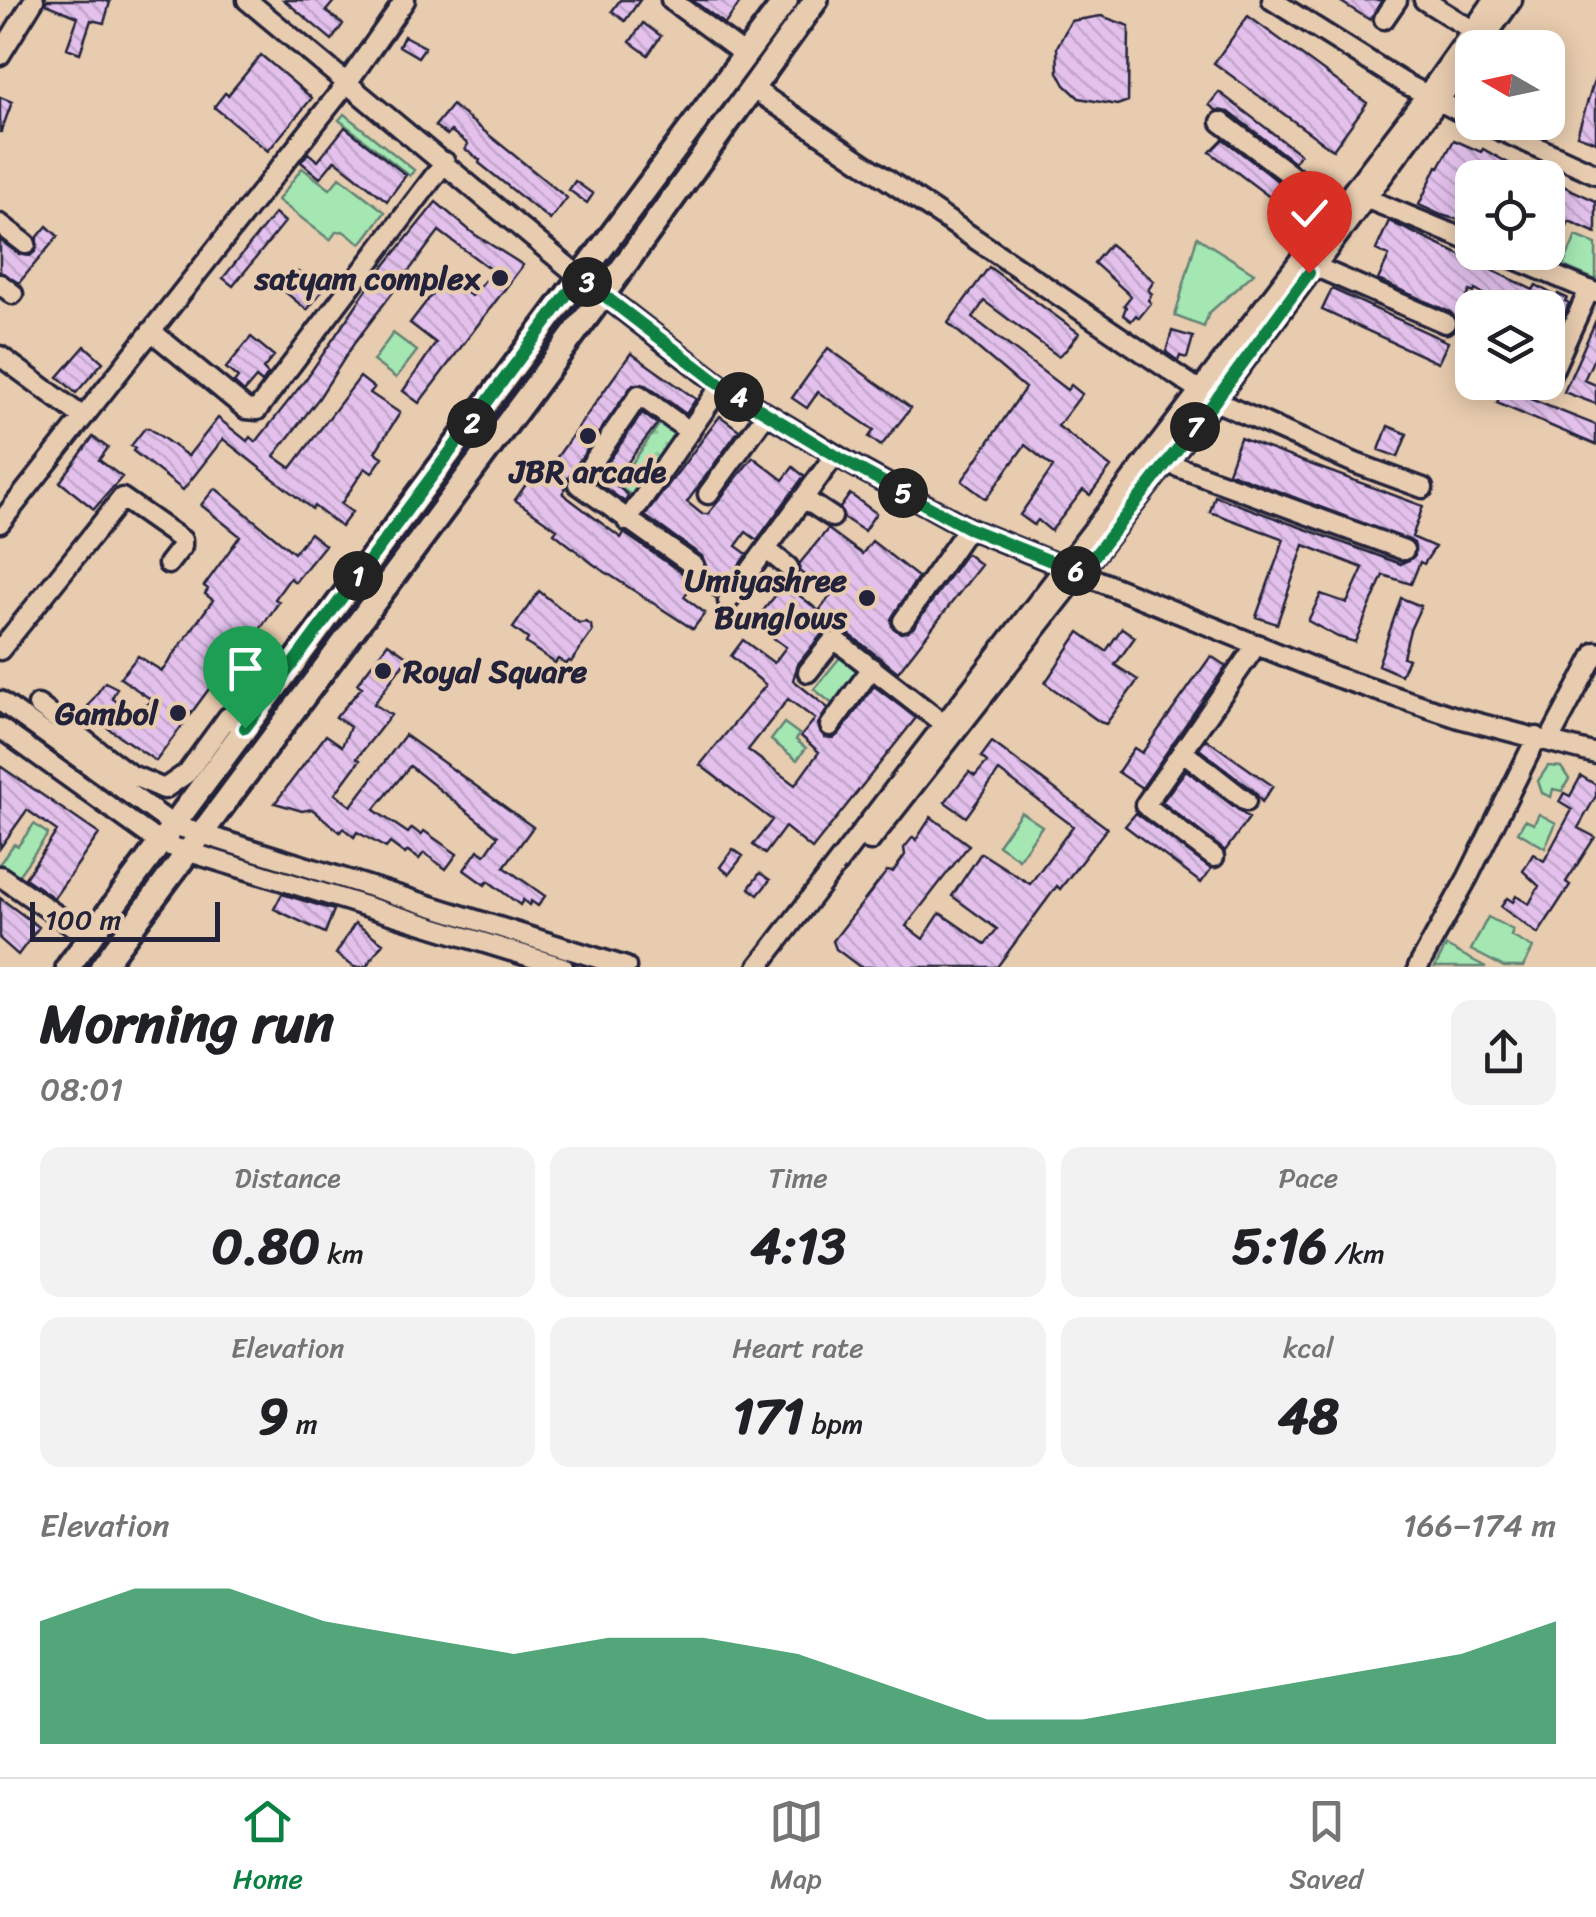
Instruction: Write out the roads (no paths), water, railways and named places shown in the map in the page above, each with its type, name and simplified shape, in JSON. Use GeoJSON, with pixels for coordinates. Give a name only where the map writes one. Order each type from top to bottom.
{"type":"FeatureCollection","features":[{"type":"Feature","properties":{"kind":"main road"},"geometry":{"type":"LineString","coordinates":[[68,967],[786,0]]}},
{"type":"Feature","properties":{"kind":"main road"},"geometry":{"type":"LineString","coordinates":[[102,967],[603,294],[816,0]]}},
{"type":"Feature","properties":{"kind":"street"},"geometry":{"type":"LineString","coordinates":[[0,55],[34,0]]}},
{"type":"Feature","properties":{"kind":"street"},"geometry":{"type":"LineString","coordinates":[[247,0],[580,277],[722,386],[835,455],[968,528],[1336,678],[1596,754]]}},
{"type":"Feature","properties":{"kind":"street"},"geometry":{"type":"LineString","coordinates":[[0,523],[347,82],[406,0]]}},
{"type":"Feature","properties":{"kind":"street"},"geometry":{"type":"LineString","coordinates":[[671,0],[745,54]]}},
{"type":"Feature","properties":{"kind":"street"},"geometry":{"type":"LineString","coordinates":[[1272,0],[1432,100],[1455,110]]}},
{"type":"Feature","properties":{"kind":"street"},"geometry":{"type":"LineString","coordinates":[[1384,18],[1396,0]]}},
{"type":"Feature","properties":{"kind":"street"},"geometry":{"type":"LineString","coordinates":[[1424,0],[1463,30]]}},
{"type":"Feature","properties":{"kind":"street"},"geometry":{"type":"LineString","coordinates":[[1479,30],[1494,0]]}},
{"type":"Feature","properties":{"kind":"street"},"geometry":{"type":"LineString","coordinates":[[1484,30],[1512,0]]}},
{"type":"Feature","properties":{"kind":"street"},"geometry":{"type":"LineString","coordinates":[[772,967],[1073,570],[1314,266],[1455,67]]}},
{"type":"Feature","properties":{"kind":"street"},"geometry":{"type":"LineString","coordinates":[[758,967],[945,724],[1167,462],[1208,396],[1338,211],[1455,75]]}},
{"type":"Feature","properties":{"kind":"street"},"geometry":{"type":"LineString","coordinates":[[752,88],[1208,396],[1356,463],[1423,488]]}},
{"type":"Feature","properties":{"kind":"street"},"geometry":{"type":"LineString","coordinates":[[1221,122],[1338,211]]}},
{"type":"Feature","properties":{"kind":"street"},"geometry":{"type":"LineString","coordinates":[[1521,140],[1596,174]]}},
{"type":"Feature","properties":{"kind":"street"},"geometry":{"type":"LineString","coordinates":[[152,330],[246,409],[257,410],[445,162]]}},
{"type":"Feature","properties":{"kind":"street"},"geometry":{"type":"LineString","coordinates":[[1365,198],[1455,235]]}},
{"type":"Feature","properties":{"kind":"street"},"geometry":{"type":"LineString","coordinates":[[0,224],[26,244]]}},
{"type":"Feature","properties":{"kind":"street"},"geometry":{"type":"LineString","coordinates":[[1314,266],[1445,323]]}},
{"type":"Feature","properties":{"kind":"street"},"geometry":{"type":"LineString","coordinates":[[1541,270],[1593,292],[1565,348]]}},
{"type":"Feature","properties":{"kind":"street"},"geometry":{"type":"LineString","coordinates":[[0,356],[83,417]]}},
{"type":"Feature","properties":{"kind":"street"},"geometry":{"type":"LineString","coordinates":[[627,521],[722,386]]}},
{"type":"Feature","properties":{"kind":"street"},"geometry":{"type":"LineString","coordinates":[[690,432],[639,395],[578,484],[694,566]]}},
{"type":"Feature","properties":{"kind":"street"},"geometry":{"type":"LineString","coordinates":[[708,494],[766,414]]}},
{"type":"Feature","properties":{"kind":"street"},"geometry":{"type":"LineString","coordinates":[[728,601],[835,455]]}},
{"type":"Feature","properties":{"kind":"street"},"geometry":{"type":"LineString","coordinates":[[1167,462],[1404,550]]}},
{"type":"Feature","properties":{"kind":"street"},"geometry":{"type":"LineString","coordinates":[[0,650],[122,498],[182,540],[182,546],[168,564]]}},
{"type":"Feature","properties":{"kind":"street"},"geometry":{"type":"LineString","coordinates":[[803,498],[832,518]]}},
{"type":"Feature","properties":{"kind":"street"},"geometry":{"type":"LineString","coordinates":[[902,621],[968,528]]}},
{"type":"Feature","properties":{"kind":"street"},"geometry":{"type":"LineString","coordinates":[[766,549],[788,567]]}},
{"type":"Feature","properties":{"kind":"street"},"geometry":{"type":"LineString","coordinates":[[808,672],[834,641],[945,724]]}},
{"type":"Feature","properties":{"kind":"street"},"geometry":{"type":"LineString","coordinates":[[1214,856],[1145,805],[1257,644]]}},
{"type":"Feature","properties":{"kind":"street"},"geometry":{"type":"LineString","coordinates":[[1418,967],[1596,652]]}},
{"type":"Feature","properties":{"kind":"street"},"geometry":{"type":"LineString","coordinates":[[830,726],[872,668]]}},
{"type":"Feature","properties":{"kind":"street"},"geometry":{"type":"LineString","coordinates":[[0,701],[166,834]]}},
{"type":"Feature","properties":{"kind":"street"},"geometry":{"type":"LineString","coordinates":[[38,704],[129,774],[164,788],[187,773],[228,716],[245,728]]}},
{"type":"Feature","properties":{"kind":"street"},"geometry":{"type":"LineString","coordinates":[[0,728],[166,834],[626,967]]}},
{"type":"Feature","properties":{"kind":"street"},"geometry":{"type":"LineString","coordinates":[[1182,751],[1246,800]]}},
{"type":"Feature","properties":{"kind":"street"},"geometry":{"type":"LineString","coordinates":[[196,843],[563,967]]}},
{"type":"Feature","properties":{"kind":"street"},"geometry":{"type":"LineString","coordinates":[[0,876],[90,938]]}},
{"type":"Feature","properties":{"kind":"place","name":"satyam complex"},"geometry":{"type":"Point","coordinates":[500,278]}},
{"type":"Feature","properties":{"kind":"place","name":"JBR arcade"},"geometry":{"type":"Point","coordinates":[588,436]}},
{"type":"Feature","properties":{"kind":"place","name":"Umiyashree Bunglows"},"geometry":{"type":"Point","coordinates":[867,598]}},
{"type":"Feature","properties":{"kind":"place","name":"Royal Square"},"geometry":{"type":"Point","coordinates":[383,671]}},
{"type":"Feature","properties":{"kind":"place","name":"Gambol"},"geometry":{"type":"Point","coordinates":[178,713]}}]}
